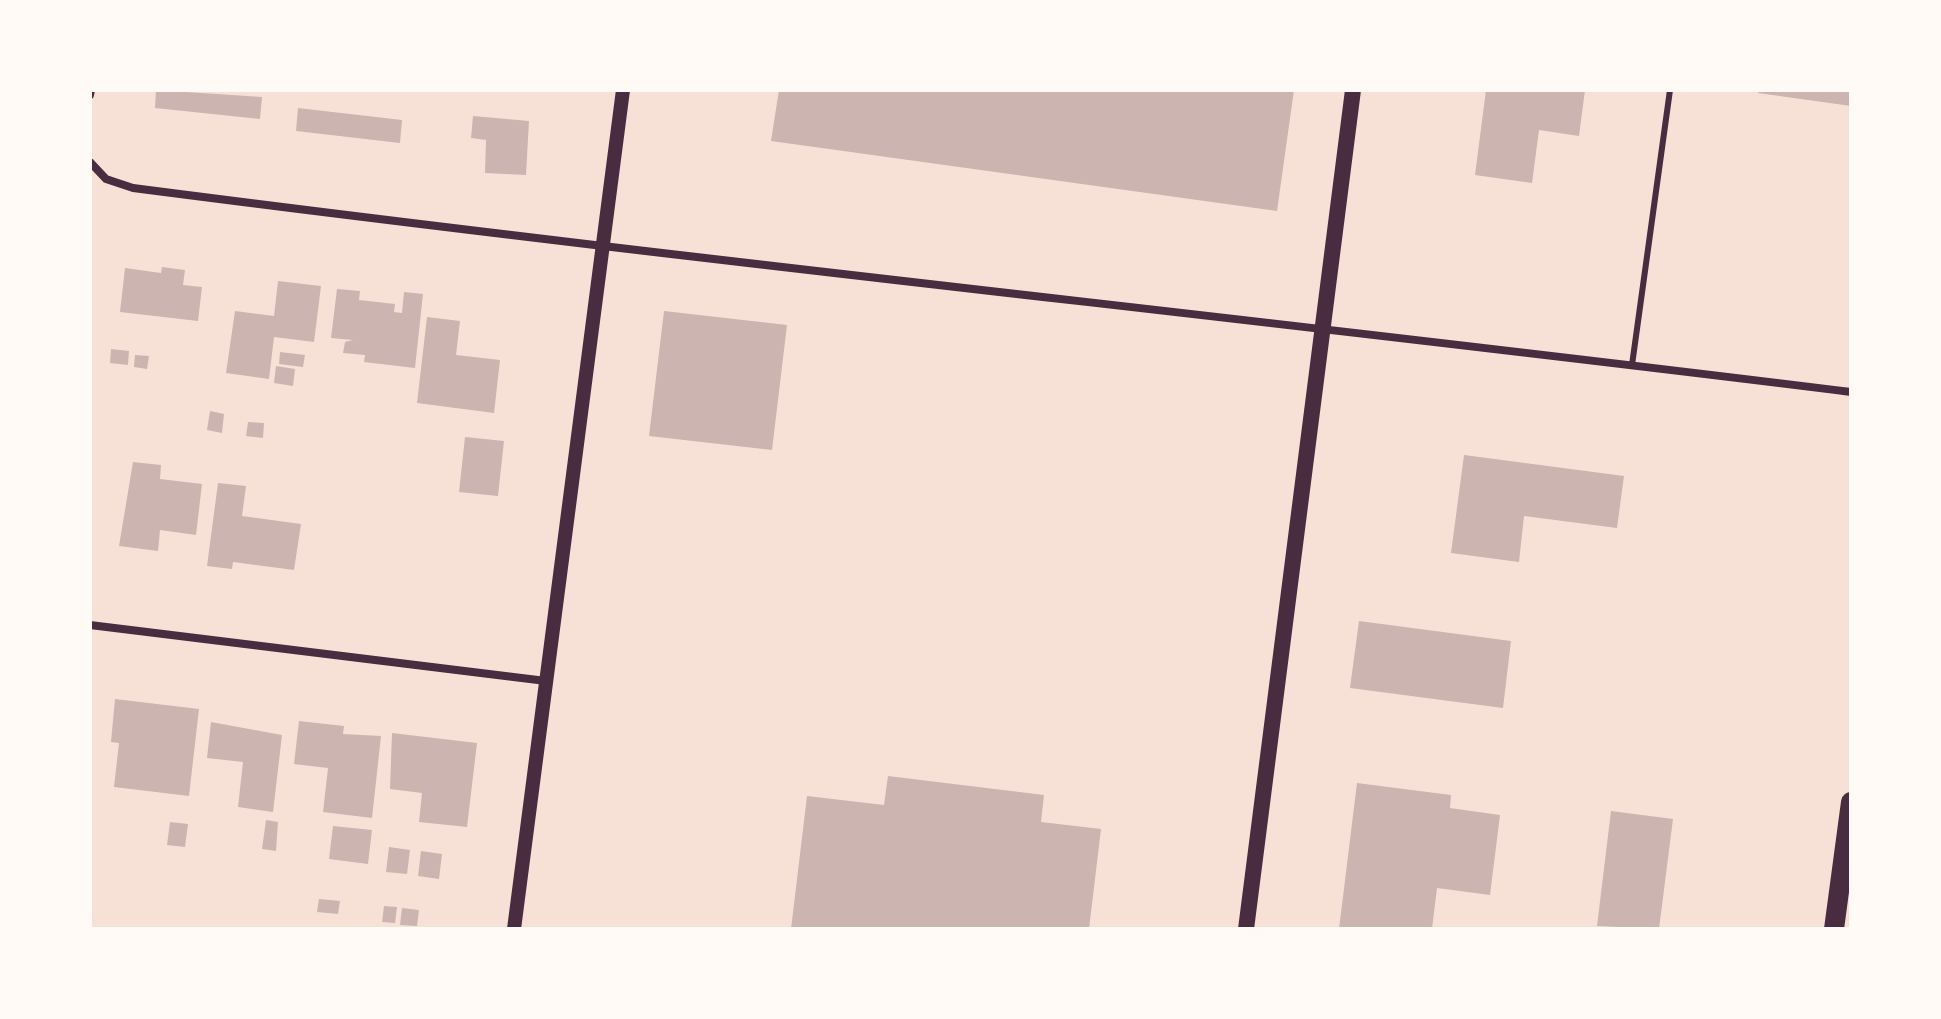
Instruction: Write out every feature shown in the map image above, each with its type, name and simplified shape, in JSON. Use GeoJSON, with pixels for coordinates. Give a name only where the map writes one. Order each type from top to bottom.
{"type":"FeatureCollection","features":[{"type":"Feature","properties":{"kind":"main road"},"geometry":{"type":"LineString","coordinates":[[1246,929],[1353,90]]}},
{"type":"Feature","properties":{"kind":"main road"},"geometry":{"type":"LineString","coordinates":[[1834,929],[1851,802]]}},
{"type":"Feature","properties":{"kind":"street"},"geometry":{"type":"LineString","coordinates":[[514,929],[623,90]]}},
{"type":"Feature","properties":{"kind":"street"},"geometry":{"type":"LineString","coordinates":[[90,162],[96,172],[133,188],[602,248],[1323,327],[1851,392]]}},
{"type":"Feature","properties":{"kind":"street"},"geometry":{"type":"LineString","coordinates":[[90,625],[546,681]]}},
{"type":"Feature","properties":{"kind":"lane"},"geometry":{"type":"LineString","coordinates":[[1632,365],[1670,90]]}},
{"type":"Feature","properties":{"kind":"building"},"geometry":{"type":"Polygon","coordinates":[[[156,90],[262,97],[260,119],[155,108],[156,90]]]}},
{"type":"Feature","properties":{"kind":"building"},"geometry":{"type":"Polygon","coordinates":[[[779,90],[1294,90],[1277,211],[771,141],[779,90]]]}},
{"type":"Feature","properties":{"kind":"building"},"geometry":{"type":"Polygon","coordinates":[[[1486,90],[1585,90],[1579,136],[1539,130],[1532,183],[1475,175],[1486,90]]]}},
{"type":"Feature","properties":{"kind":"building"},"geometry":{"type":"Polygon","coordinates":[[[1759,90],[1851,90],[1851,106],[1758,93],[1759,90]]]}},
{"type":"Feature","properties":{"kind":"building"},"geometry":{"type":"Polygon","coordinates":[[[298,108],[402,120],[400,143],[296,131],[298,108]]]}},
{"type":"Feature","properties":{"kind":"building"},"geometry":{"type":"Polygon","coordinates":[[[473,116],[529,121],[526,175],[485,173],[486,140],[471,138],[473,116]]]}},
{"type":"Feature","properties":{"kind":"building"},"geometry":{"type":"Polygon","coordinates":[[[162,267],[185,270],[183,285],[202,287],[198,321],[120,312],[125,268],[161,273],[162,267]]]}},
{"type":"Feature","properties":{"kind":"building"},"geometry":{"type":"Polygon","coordinates":[[[278,281],[321,286],[314,342],[274,337],[269,379],[226,373],[235,311],[274,316],[278,281]]]}},
{"type":"Feature","properties":{"kind":"building"},"geometry":{"type":"Polygon","coordinates":[[[337,289],[360,291],[359,300],[395,304],[394,312],[402,313],[404,292],[423,294],[415,368],[364,362],[365,355],[343,353],[345,342],[353,340],[331,338],[337,289]]]}},
{"type":"Feature","properties":{"kind":"building"},"geometry":{"type":"Polygon","coordinates":[[[664,311],[787,325],[772,450],[649,436],[664,311]]]}},
{"type":"Feature","properties":{"kind":"building"},"geometry":{"type":"Polygon","coordinates":[[[427,317],[460,321],[456,355],[500,360],[494,413],[417,403],[427,317]]]}},
{"type":"Feature","properties":{"kind":"building"},"geometry":{"type":"Polygon","coordinates":[[[111,349],[129,351],[128,365],[110,363],[111,349]]]}},
{"type":"Feature","properties":{"kind":"building"},"geometry":{"type":"Polygon","coordinates":[[[280,352],[305,355],[303,367],[279,364],[280,352]]]}},
{"type":"Feature","properties":{"kind":"building"},"geometry":{"type":"Polygon","coordinates":[[[135,355],[149,356],[147,369],[134,367],[135,355]]]}},
{"type":"Feature","properties":{"kind":"building"},"geometry":{"type":"Polygon","coordinates":[[[276,366],[295,369],[293,386],[274,383],[276,366]]]}},
{"type":"Feature","properties":{"kind":"building"},"geometry":{"type":"Polygon","coordinates":[[[210,411],[224,414],[222,433],[207,430],[210,411]]]}},
{"type":"Feature","properties":{"kind":"building"},"geometry":{"type":"Polygon","coordinates":[[[248,422],[264,423],[263,438],[246,436],[248,422]]]}},
{"type":"Feature","properties":{"kind":"building"},"geometry":{"type":"Polygon","coordinates":[[[465,437],[504,441],[498,496],[459,492],[465,437]]]}},
{"type":"Feature","properties":{"kind":"building"},"geometry":{"type":"Polygon","coordinates":[[[1464,455],[1624,476],[1617,528],[1524,516],[1519,562],[1451,553],[1464,455]]]}},
{"type":"Feature","properties":{"kind":"building"},"geometry":{"type":"Polygon","coordinates":[[[133,462],[161,465],[160,479],[202,484],[196,535],[160,530],[158,551],[119,546],[133,462]]]}},
{"type":"Feature","properties":{"kind":"building"},"geometry":{"type":"Polygon","coordinates":[[[218,483],[246,486],[242,516],[301,524],[294,570],[233,562],[232,569],[207,566],[218,483]]]}},
{"type":"Feature","properties":{"kind":"building"},"geometry":{"type":"Polygon","coordinates":[[[1359,621],[1511,641],[1503,708],[1350,688],[1359,621]]]}},
{"type":"Feature","properties":{"kind":"building"},"geometry":{"type":"Polygon","coordinates":[[[115,699],[199,709],[189,796],[114,787],[119,743],[111,742],[115,699]]]}},
{"type":"Feature","properties":{"kind":"building"},"geometry":{"type":"Polygon","coordinates":[[[299,721],[344,726],[343,734],[381,736],[372,818],[323,812],[328,768],[294,764],[299,721]]]}},
{"type":"Feature","properties":{"kind":"building"},"geometry":{"type":"Polygon","coordinates":[[[211,722],[282,735],[273,812],[238,807],[243,762],[207,758],[211,722]]]}},
{"type":"Feature","properties":{"kind":"building"},"geometry":{"type":"Polygon","coordinates":[[[392,733],[477,743],[467,827],[419,822],[422,793],[390,789],[392,733]]]}},
{"type":"Feature","properties":{"kind":"building"},"geometry":{"type":"Polygon","coordinates":[[[888,776],[1044,795],[1041,822],[1101,829],[1089,929],[791,929],[807,796],[884,805],[888,776]]]}},
{"type":"Feature","properties":{"kind":"building"},"geometry":{"type":"Polygon","coordinates":[[[1357,783],[1451,795],[1450,808],[1500,815],[1490,895],[1437,888],[1432,929],[1339,929],[1357,783]]]}},
{"type":"Feature","properties":{"kind":"building"},"geometry":{"type":"Polygon","coordinates":[[[1611,811],[1673,819],[1659,929],[1597,926],[1611,811]]]}},
{"type":"Feature","properties":{"kind":"building"},"geometry":{"type":"Polygon","coordinates":[[[266,820],[278,822],[276,851],[262,849],[266,820]]]}},
{"type":"Feature","properties":{"kind":"building"},"geometry":{"type":"Polygon","coordinates":[[[170,822],[188,824],[185,847],[167,845],[170,822]]]}},
{"type":"Feature","properties":{"kind":"building"},"geometry":{"type":"Polygon","coordinates":[[[333,826],[372,830],[368,864],[329,859],[333,826]]]}},
{"type":"Feature","properties":{"kind":"building"},"geometry":{"type":"Polygon","coordinates":[[[389,847],[410,850],[407,874],[386,872],[389,847]]]}},
{"type":"Feature","properties":{"kind":"building"},"geometry":{"type":"Polygon","coordinates":[[[421,851],[442,854],[439,879],[418,876],[421,851]]]}},
{"type":"Feature","properties":{"kind":"building"},"geometry":{"type":"Polygon","coordinates":[[[319,899],[340,901],[338,914],[317,912],[319,899]]]}},
{"type":"Feature","properties":{"kind":"building"},"geometry":{"type":"Polygon","coordinates":[[[384,906],[397,907],[395,923],[382,922],[384,906]]]}},
{"type":"Feature","properties":{"kind":"building"},"geometry":{"type":"Polygon","coordinates":[[[402,908],[419,910],[417,926],[400,925],[402,908]]]}}]}
